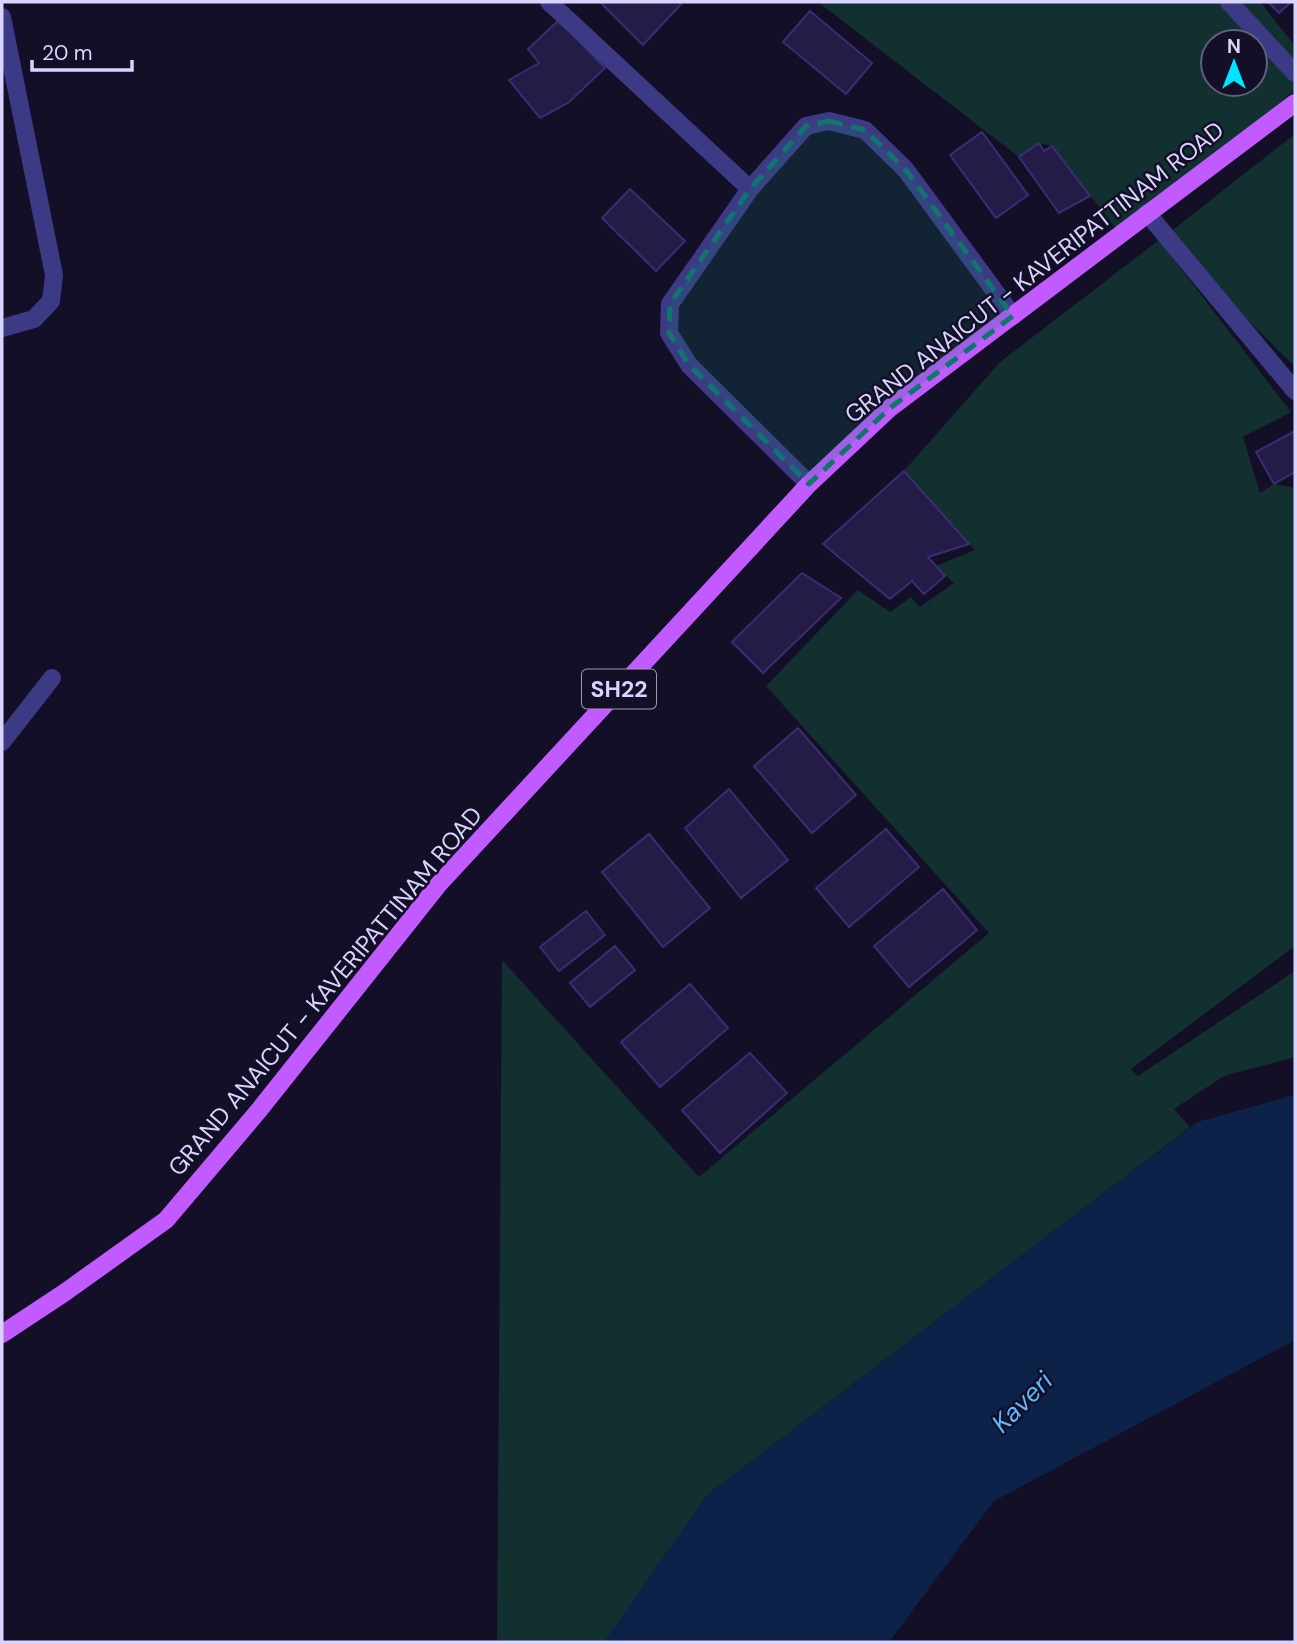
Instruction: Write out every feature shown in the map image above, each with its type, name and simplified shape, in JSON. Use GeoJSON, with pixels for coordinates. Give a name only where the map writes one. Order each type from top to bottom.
{"type":"FeatureCollection","features":[{"type":"Feature","properties":{"kind":"main road","name":"GRAND ANAICUT - KAVERIPATTINAM ROAD"},"geometry":{"type":"LineString","coordinates":[[2,1334],[166,1220],[260,1109],[439,884],[809,484],[890,408],[1295,103]]}},
{"type":"Feature","properties":{"kind":"street"},"geometry":{"type":"LineString","coordinates":[[549,2],[750,189]]}},
{"type":"Feature","properties":{"kind":"street"},"geometry":{"type":"LineString","coordinates":[[1229,2],[1295,73]]}},
{"type":"Feature","properties":{"kind":"street"},"geometry":{"type":"LineString","coordinates":[[2,17],[54,275],[51,301],[34,319],[2,328]]}},
{"type":"Feature","properties":{"kind":"street"},"geometry":{"type":"LineString","coordinates":[[809,484],[689,365],[669,332],[670,303],[750,189],[806,126],[829,121],[864,130],[906,170],[1013,316]]}},
{"type":"Feature","properties":{"kind":"street"},"geometry":{"type":"LineString","coordinates":[[1147,213],[1295,391]]}},
{"type":"Feature","properties":{"kind":"street"},"geometry":{"type":"LineString","coordinates":[[2,742],[52,678]]}},
{"type":"Feature","properties":{"kind":"highlighted area"},"geometry":{"type":"Polygon","coordinates":[[[829,121],[865,130],[906,170],[1013,316],[890,408],[809,484],[689,365],[669,333],[670,304],[750,189],[806,126],[829,121]]]}},
{"type":"Feature","properties":{"kind":"green space"},"geometry":{"type":"Polygon","coordinates":[[[818,2],[1260,2],[1295,46],[1295,90],[1121,235],[1052,146],[1039,143],[1019,157],[818,2]]]}},
{"type":"Feature","properties":{"kind":"green space"},"geometry":{"type":"Polygon","coordinates":[[[1295,134],[1295,367],[1240,312],[1170,232],[1295,134]]]}},
{"type":"Feature","properties":{"kind":"green space"},"geometry":{"type":"Polygon","coordinates":[[[1159,240],[1291,412],[1243,437],[1260,493],[1274,484],[1295,488],[1295,946],[1131,1069],[1138,1076],[1295,971],[1295,1057],[1224,1076],[1174,1109],[1190,1127],[706,1496],[606,1642],[497,1642],[502,960],[699,1177],[989,933],[766,686],[858,590],[890,612],[911,597],[920,607],[954,583],[936,566],[975,550],[904,471],[1000,362],[1159,240]]]}},
{"type":"Feature","properties":{"kind":"water","name":"Kaveri"},"geometry":{"type":"Polygon","coordinates":[[[1295,1095],[1295,1340],[994,1501],[889,1642],[604,1642],[706,1496],[1197,1122],[1295,1095]]]}},
{"type":"Feature","properties":{"kind":"building"},"geometry":{"type":"Polygon","coordinates":[[[600,2],[683,2],[643,45],[600,2]]]}},
{"type":"Feature","properties":{"kind":"building"},"geometry":{"type":"Polygon","coordinates":[[[1268,2],[1291,2],[1279,13],[1268,2]]]}},
{"type":"Feature","properties":{"kind":"building"},"geometry":{"type":"Polygon","coordinates":[[[810,11],[872,63],[846,94],[783,42],[810,11]]]}},
{"type":"Feature","properties":{"kind":"building"},"geometry":{"type":"Polygon","coordinates":[[[559,20],[605,68],[568,103],[540,118],[509,80],[539,63],[528,49],[559,20]]]}},
{"type":"Feature","properties":{"kind":"building"},"geometry":{"type":"Polygon","coordinates":[[[982,132],[1028,195],[996,218],[950,155],[982,132]]]}},
{"type":"Feature","properties":{"kind":"building"},"geometry":{"type":"Polygon","coordinates":[[[1039,143],[1044,151],[1052,146],[1090,196],[1059,213],[1019,157],[1039,143]]]}},
{"type":"Feature","properties":{"kind":"building"},"geometry":{"type":"Polygon","coordinates":[[[630,189],[685,241],[656,271],[602,218],[630,189]]]}},
{"type":"Feature","properties":{"kind":"building"},"geometry":{"type":"Polygon","coordinates":[[[1295,431],[1295,472],[1274,484],[1256,452],[1295,431]]]}},
{"type":"Feature","properties":{"kind":"building"},"geometry":{"type":"Polygon","coordinates":[[[904,471],[969,544],[928,557],[945,576],[924,594],[912,581],[890,599],[823,544],[904,471]]]}},
{"type":"Feature","properties":{"kind":"building"},"geometry":{"type":"Polygon","coordinates":[[[802,573],[841,598],[763,673],[732,642],[802,573]]]}},
{"type":"Feature","properties":{"kind":"building"},"geometry":{"type":"Polygon","coordinates":[[[798,728],[856,795],[812,833],[754,766],[798,728]]]}},
{"type":"Feature","properties":{"kind":"building"},"geometry":{"type":"Polygon","coordinates":[[[729,789],[788,860],[741,898],[685,828],[729,789]]]}},
{"type":"Feature","properties":{"kind":"building"},"geometry":{"type":"Polygon","coordinates":[[[886,829],[919,867],[849,927],[816,888],[886,829]]]}},
{"type":"Feature","properties":{"kind":"building"},"geometry":{"type":"Polygon","coordinates":[[[649,834],[710,908],[663,947],[602,872],[649,834]]]}},
{"type":"Feature","properties":{"kind":"building"},"geometry":{"type":"Polygon","coordinates":[[[943,889],[977,930],[909,987],[874,946],[943,889]]]}},
{"type":"Feature","properties":{"kind":"building"},"geometry":{"type":"Polygon","coordinates":[[[586,911],[605,935],[559,971],[540,947],[586,911]]]}},
{"type":"Feature","properties":{"kind":"building"},"geometry":{"type":"Polygon","coordinates":[[[615,946],[635,970],[590,1007],[570,983],[615,946]]]}},
{"type":"Feature","properties":{"kind":"building"},"geometry":{"type":"Polygon","coordinates":[[[690,984],[728,1028],[660,1087],[621,1042],[690,984]]]}},
{"type":"Feature","properties":{"kind":"building"},"geometry":{"type":"Polygon","coordinates":[[[750,1053],[787,1093],[720,1153],[682,1110],[750,1053]]]}}]}
